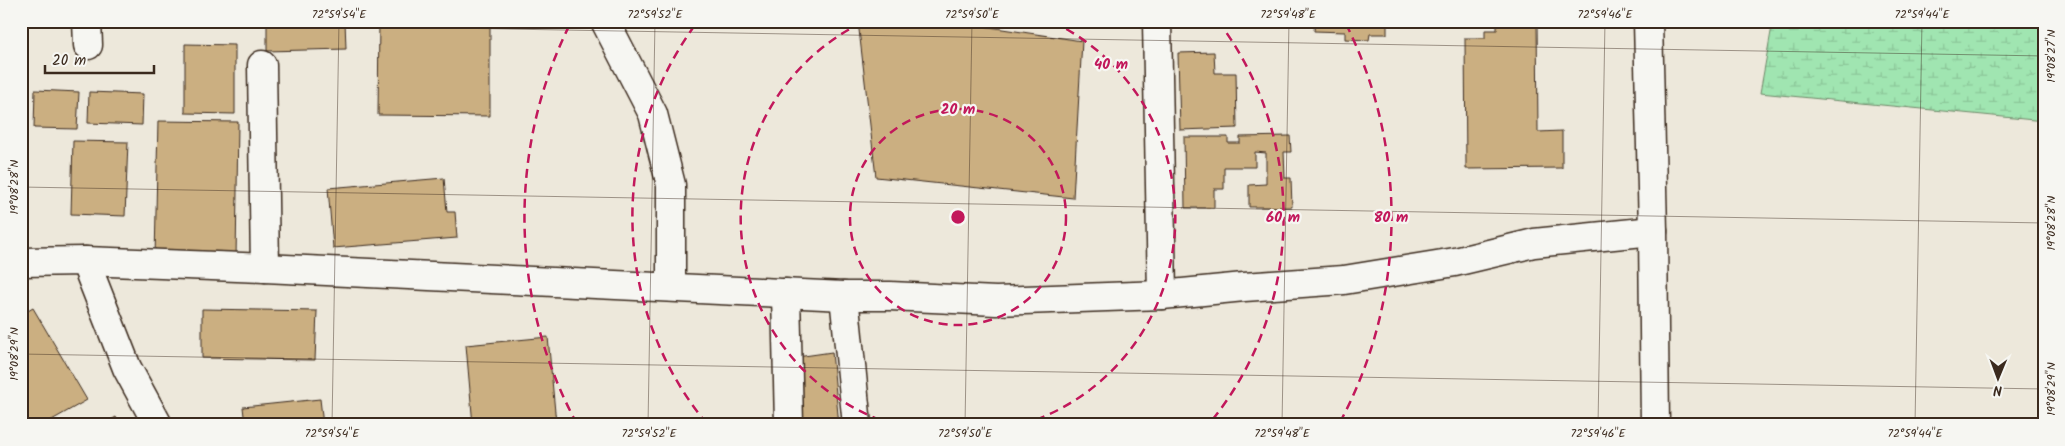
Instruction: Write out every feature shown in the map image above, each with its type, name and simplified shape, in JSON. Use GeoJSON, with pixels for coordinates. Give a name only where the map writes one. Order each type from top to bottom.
{"type":"FeatureCollection","features":[{"type":"Feature","properties":{"kind":"street"},"geometry":{"type":"LineString","coordinates":[[605,21],[652,114],[671,185],[671,287]]}},
{"type":"Feature","properties":{"kind":"street"},"geometry":{"type":"LineString","coordinates":[[1157,21],[1162,295]]}},
{"type":"Feature","properties":{"kind":"street"},"geometry":{"type":"LineString","coordinates":[[1648,21],[1655,425]]}},
{"type":"Feature","properties":{"kind":"street"},"geometry":{"type":"LineString","coordinates":[[262,65],[265,268]]}},
{"type":"Feature","properties":{"kind":"street"},"geometry":{"type":"LineString","coordinates":[[21,262],[85,261],[265,268],[844,296],[890,296],[996,301],[1162,295],[1344,280],[1455,262],[1534,243],[1653,231]]}},
{"type":"Feature","properties":{"kind":"street"},"geometry":{"type":"LineString","coordinates":[[85,261],[127,368],[158,425]]}},
{"type":"Feature","properties":{"kind":"street"},"geometry":{"type":"LineString","coordinates":[[786,293],[788,425]]}},
{"type":"Feature","properties":{"kind":"street"},"geometry":{"type":"LineString","coordinates":[[844,296],[857,425]]}},
{"type":"Feature","properties":{"kind":"green space"},"geometry":{"type":"Polygon","coordinates":[[[1773,21],[2044,21],[2044,121],[1760,93],[1773,21]]]}},
{"type":"Feature","properties":{"kind":"building"},"geometry":{"type":"Polygon","coordinates":[[[267,21],[345,21],[346,49],[267,51],[267,21]]]}},
{"type":"Feature","properties":{"kind":"building"},"geometry":{"type":"Polygon","coordinates":[[[379,21],[490,21],[490,116],[378,115],[379,21]]]}},
{"type":"Feature","properties":{"kind":"building"},"geometry":{"type":"Polygon","coordinates":[[[858,21],[949,21],[1082,41],[1073,198],[876,177],[858,21]]]}},
{"type":"Feature","properties":{"kind":"building"},"geometry":{"type":"Polygon","coordinates":[[[1184,21],[1238,21],[1238,27],[1184,27],[1184,21]]]}},
{"type":"Feature","properties":{"kind":"building"},"geometry":{"type":"Polygon","coordinates":[[[1315,21],[1387,21],[1387,34],[1370,34],[1369,40],[1345,39],[1345,32],[1314,31],[1315,21]]]}},
{"type":"Feature","properties":{"kind":"building"},"geometry":{"type":"Polygon","coordinates":[[[1497,21],[1537,21],[1538,132],[1562,131],[1562,168],[1466,169],[1465,38],[1485,38],[1485,30],[1497,30],[1497,21]]]}},
{"type":"Feature","properties":{"kind":"building"},"geometry":{"type":"Polygon","coordinates":[[[185,44],[235,45],[235,114],[185,113],[185,44]]]}},
{"type":"Feature","properties":{"kind":"building"},"geometry":{"type":"Polygon","coordinates":[[[1214,52],[1215,73],[1236,73],[1237,128],[1180,130],[1178,53],[1214,52]]]}},
{"type":"Feature","properties":{"kind":"building"},"geometry":{"type":"Polygon","coordinates":[[[35,90],[79,92],[77,129],[34,128],[35,90]]]}},
{"type":"Feature","properties":{"kind":"building"},"geometry":{"type":"Polygon","coordinates":[[[89,92],[143,94],[142,125],[88,123],[89,92]]]}},
{"type":"Feature","properties":{"kind":"building"},"geometry":{"type":"Polygon","coordinates":[[[158,121],[238,122],[236,259],[155,257],[158,121]]]}},
{"type":"Feature","properties":{"kind":"building"},"geometry":{"type":"Polygon","coordinates":[[[1290,136],[1291,152],[1284,152],[1285,178],[1291,178],[1292,207],[1249,207],[1249,185],[1266,184],[1266,153],[1255,152],[1255,167],[1224,167],[1224,189],[1214,189],[1214,208],[1185,208],[1184,137],[1228,137],[1228,143],[1240,143],[1240,137],[1290,136]]]}},
{"type":"Feature","properties":{"kind":"building"},"geometry":{"type":"Polygon","coordinates":[[[73,141],[128,142],[125,216],[71,214],[73,141]]]}},
{"type":"Feature","properties":{"kind":"building"},"geometry":{"type":"Polygon","coordinates":[[[444,178],[447,212],[455,212],[457,238],[333,248],[328,188],[444,178]]]}},
{"type":"Feature","properties":{"kind":"building"},"geometry":{"type":"Polygon","coordinates":[[[33,308],[87,400],[43,425],[21,425],[21,315],[33,308]]]}},
{"type":"Feature","properties":{"kind":"building"},"geometry":{"type":"Polygon","coordinates":[[[202,309],[317,311],[315,360],[202,358],[202,309]]]}},
{"type":"Feature","properties":{"kind":"building"},"geometry":{"type":"Polygon","coordinates":[[[548,337],[556,423],[473,425],[466,345],[548,337]]]}},
{"type":"Feature","properties":{"kind":"building"},"geometry":{"type":"Polygon","coordinates":[[[832,352],[839,425],[794,425],[790,358],[832,352]]]}},
{"type":"Feature","properties":{"kind":"building"},"geometry":{"type":"Polygon","coordinates":[[[320,399],[323,425],[245,425],[243,407],[320,399]]]}},
{"type":"Feature","properties":{"kind":"building"},"geometry":{"type":"Polygon","coordinates":[[[116,417],[120,425],[102,425],[116,417]]]}}]}
